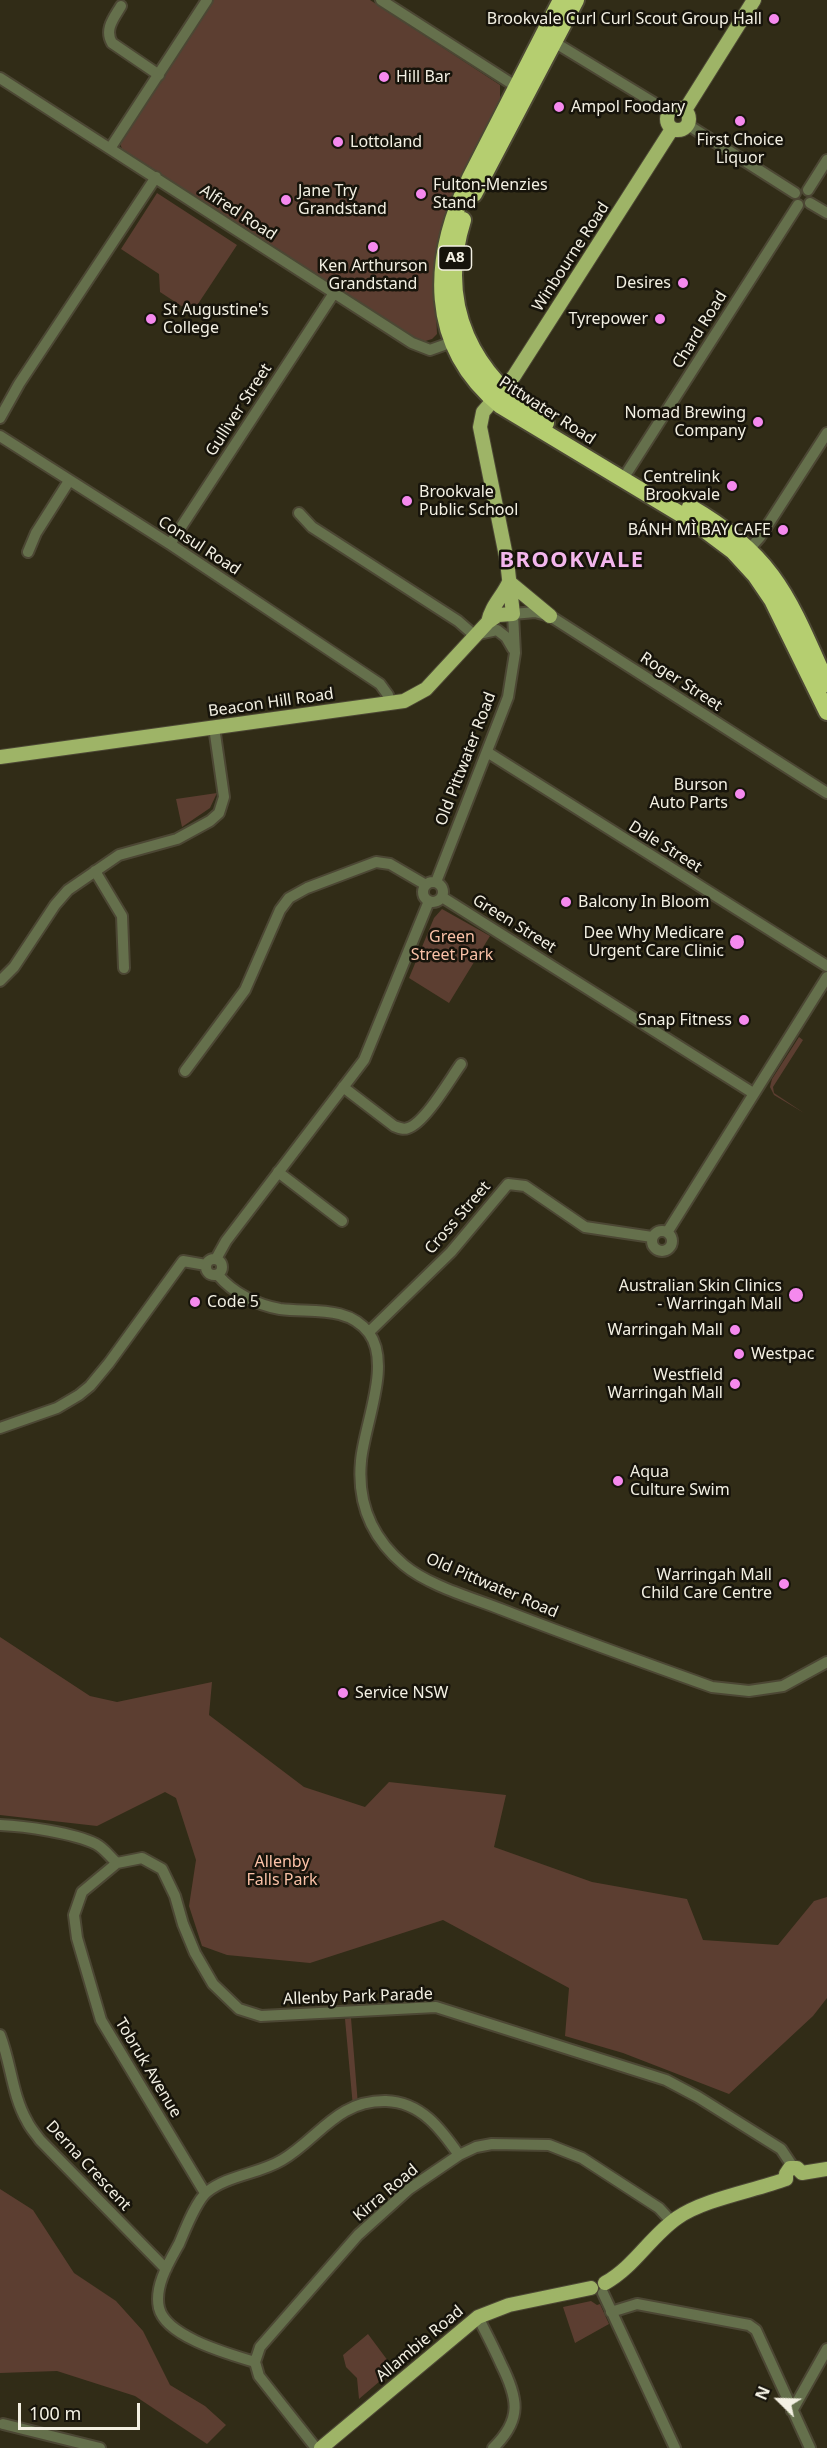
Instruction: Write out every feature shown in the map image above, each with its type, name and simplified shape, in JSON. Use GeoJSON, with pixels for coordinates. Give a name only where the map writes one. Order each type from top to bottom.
{"type":"FeatureCollection","features":[{"type":"Feature","properties":{"kind":"highway","name":"Pittwater Road"},"geometry":{"type":"LineString","coordinates":[[561,0],[548,38],[457,203],[449,228],[441,279],[444,311],[460,339],[460,358],[474,379],[727,530],[745,554],[772,600],[827,712]]}},
{"type":"Feature","properties":{"kind":"highway","name":"Pittwater Road"},"geometry":{"type":"LineString","coordinates":[[548,38],[576,0]]}},
{"type":"Feature","properties":{"kind":"highway","name":"Pittwater Road"},"geometry":{"type":"LineString","coordinates":[[498,394],[536,429],[705,529],[769,570],[784,592],[827,684]]}},
{"type":"Feature","properties":{"kind":"main road"},"geometry":{"type":"LineString","coordinates":[[685,110],[754,0]]}},
{"type":"Feature","properties":{"kind":"main road"},"geometry":{"type":"LineString","coordinates":[[676,108],[685,110],[689,115],[688,125],[683,130],[672,129],[668,123],[669,112],[676,108]]}},
{"type":"Feature","properties":{"kind":"main road","name":"Winbourne Road"},"geometry":{"type":"LineString","coordinates":[[498,394],[537,341],[672,129]]}},
{"type":"Feature","properties":{"kind":"main road","name":"Old Pittwater Road"},"geometry":{"type":"LineString","coordinates":[[498,394],[481,415],[480,427],[503,535],[513,614]]}},
{"type":"Feature","properties":{"kind":"main road"},"geometry":{"type":"LineString","coordinates":[[488,622],[490,612],[501,598],[509,582],[550,616]]}},
{"type":"Feature","properties":{"kind":"main road","name":"Beacon Hill Road"},"geometry":{"type":"LineString","coordinates":[[0,757],[404,701],[419,694],[488,622],[498,615],[513,614]]}},
{"type":"Feature","properties":{"kind":"main road","name":"Allambie Road"},"geometry":{"type":"LineString","coordinates":[[321,2448],[478,2317],[509,2305],[600,2288],[635,2260],[672,2222],[697,2208],[794,2173],[827,2169]]}},
{"type":"Feature","properties":{"kind":"street"},"geometry":{"type":"LineString","coordinates":[[111,147],[207,0]]}},
{"type":"Feature","properties":{"kind":"street"},"geometry":{"type":"LineString","coordinates":[[381,0],[521,90]]}},
{"type":"Feature","properties":{"kind":"street"},"geometry":{"type":"LineString","coordinates":[[121,6],[110,26],[109,37],[112,43],[159,75]]}},
{"type":"Feature","properties":{"kind":"street"},"geometry":{"type":"LineString","coordinates":[[548,38],[669,112]]}},
{"type":"Feature","properties":{"kind":"street","name":"Alfred Road"},"geometry":{"type":"LineString","coordinates":[[0,78],[111,147],[412,343],[430,350],[460,339]]}},
{"type":"Feature","properties":{"kind":"street"},"geometry":{"type":"LineString","coordinates":[[688,125],[795,193]]}},
{"type":"Feature","properties":{"kind":"street"},"geometry":{"type":"LineString","coordinates":[[807,190],[827,160]]}},
{"type":"Feature","properties":{"kind":"street"},"geometry":{"type":"LineString","coordinates":[[0,418],[19,384],[156,177]]}},
{"type":"Feature","properties":{"kind":"street"},"geometry":{"type":"LineString","coordinates":[[801,189],[807,190],[811,196],[810,203],[806,206],[798,205],[794,200],[795,193],[801,189]]}},
{"type":"Feature","properties":{"kind":"street"},"geometry":{"type":"LineString","coordinates":[[810,203],[827,213]]}},
{"type":"Feature","properties":{"kind":"street","name":"Chard Road"},"geometry":{"type":"LineString","coordinates":[[628,471],[798,205]]}},
{"type":"Feature","properties":{"kind":"street","name":"Gulliver Street"},"geometry":{"type":"LineString","coordinates":[[170,544],[334,293]]}},
{"type":"Feature","properties":{"kind":"street"},"geometry":{"type":"LineString","coordinates":[[0,403],[19,384]]}},
{"type":"Feature","properties":{"kind":"street"},"geometry":{"type":"LineString","coordinates":[[745,554],[760,537],[827,433]]}},
{"type":"Feature","properties":{"kind":"street","name":"Consul Road"},"geometry":{"type":"LineString","coordinates":[[0,436],[170,544],[380,684],[388,695],[390,703]]}},
{"type":"Feature","properties":{"kind":"street"},"geometry":{"type":"LineString","coordinates":[[28,552],[36,532],[69,481]]}},
{"type":"Feature","properties":{"kind":"street"},"geometry":{"type":"LineString","coordinates":[[299,513],[312,527],[458,621],[474,635],[497,630],[506,637],[515,653]]}},
{"type":"Feature","properties":{"kind":"street","name":"Roger Street"},"geometry":{"type":"LineString","coordinates":[[513,614],[535,612],[550,616],[827,793]]}},
{"type":"Feature","properties":{"kind":"street","name":"Old Pittwater Road"},"geometry":{"type":"LineString","coordinates":[[430,884],[508,697],[515,653],[513,614]]}},
{"type":"Feature","properties":{"kind":"street"},"geometry":{"type":"LineString","coordinates":[[0,981],[14,967],[61,897],[95,871],[126,853],[177,839],[219,813],[224,791],[214,727]]}},
{"type":"Feature","properties":{"kind":"street","name":"Dale Street"},"geometry":{"type":"LineString","coordinates":[[487,752],[827,966]]}},
{"type":"Feature","properties":{"kind":"street"},"geometry":{"type":"LineString","coordinates":[[185,1071],[241,996],[280,910],[289,898],[307,888],[376,862],[390,864],[442,888],[442,897],[436,902],[429,902]]}},
{"type":"Feature","properties":{"kind":"street"},"geometry":{"type":"LineString","coordinates":[[95,871],[122,915],[124,968]]}},
{"type":"Feature","properties":{"kind":"street"},"geometry":{"type":"LineString","coordinates":[[429,902],[423,894],[430,884]]}},
{"type":"Feature","properties":{"kind":"street","name":"Green Street"},"geometry":{"type":"LineString","coordinates":[[442,897],[753,1093]]}},
{"type":"Feature","properties":{"kind":"street"},"geometry":{"type":"LineString","coordinates":[[369,1332],[358,1322],[344,1315],[281,1309],[256,1302],[231,1288],[218,1275],[209,1274],[211,1262],[226,1241],[364,1059],[429,902]]}},
{"type":"Feature","properties":{"kind":"street"},"geometry":{"type":"LineString","coordinates":[[668,1231],[827,977]]}},
{"type":"Feature","properties":{"kind":"street"},"geometry":{"type":"LineString","coordinates":[[343,1088],[394,1126],[401,1129],[409,1128],[421,1118],[461,1064]]}},
{"type":"Feature","properties":{"kind":"street"},"geometry":{"type":"LineString","coordinates":[[278,1173],[342,1221]]}},
{"type":"Feature","properties":{"kind":"street","name":"Cross Street"},"geometry":{"type":"LineString","coordinates":[[369,1332],[451,1252],[508,1184],[525,1186],[585,1227],[652,1237]]}},
{"type":"Feature","properties":{"kind":"street"},"geometry":{"type":"LineString","coordinates":[[658,1231],[668,1231],[673,1242],[667,1250],[660,1251],[655,1248],[652,1237],[658,1231]]}},
{"type":"Feature","properties":{"kind":"street"},"geometry":{"type":"LineString","coordinates":[[0,1428],[49,1411],[79,1395],[109,1363],[183,1261],[211,1262]]}},
{"type":"Feature","properties":{"kind":"street","name":"Old Pittwater Road"},"geometry":{"type":"LineString","coordinates":[[369,1332],[376,1346],[378,1364],[361,1457],[360,1488],[371,1527],[381,1542],[406,1566],[455,1592],[712,1688],[749,1691],[783,1686],[827,1662]]}},
{"type":"Feature","properties":{"kind":"street"},"geometry":{"type":"LineString","coordinates":[[0,1825],[21,1826],[84,1839],[97,1845],[117,1863]]}},
{"type":"Feature","properties":{"kind":"street","name":"Allenby Park Parade"},"geometry":{"type":"LineString","coordinates":[[117,1863],[142,1858],[162,1869],[175,1896],[195,1953],[213,1984],[239,2009],[261,2016],[436,2007],[666,2080],[698,2097],[781,2149],[794,2173]]}},
{"type":"Feature","properties":{"kind":"street","name":"Tobruk Avenue"},"geometry":{"type":"LineString","coordinates":[[117,1863],[82,1892],[74,1915],[77,1938],[101,2020],[205,2193]]}},
{"type":"Feature","properties":{"kind":"street","name":"Derna Crescent"},"geometry":{"type":"LineString","coordinates":[[0,2036],[9,2058],[18,2100],[26,2121],[40,2140],[166,2269]]}},
{"type":"Feature","properties":{"kind":"street"},"geometry":{"type":"LineString","coordinates":[[316,2448],[259,2376],[255,2362],[201,2343],[167,2323],[159,2308],[159,2292],[166,2269],[205,2193],[220,2184],[281,2160],[336,2115],[362,2103],[387,2101],[405,2104],[422,2111],[443,2132],[459,2155]]}},
{"type":"Feature","properties":{"kind":"street","name":"Kirra Road"},"geometry":{"type":"LineString","coordinates":[[255,2362],[260,2347],[358,2235],[409,2190],[459,2155],[476,2147],[492,2144],[549,2145],[582,2158],[659,2208],[672,2222]]}},
{"type":"Feature","properties":{"kind":"street"},"geometry":{"type":"LineString","coordinates":[[600,2288],[675,2448]]}},
{"type":"Feature","properties":{"kind":"street"},"geometry":{"type":"LineString","coordinates":[[611,2312],[637,2304],[748,2325],[756,2330],[810,2448]]}},
{"type":"Feature","properties":{"kind":"street"},"geometry":{"type":"LineString","coordinates":[[478,2317],[512,2385],[516,2400],[514,2418],[500,2446]]}},
{"type":"Feature","properties":{"kind":"street"},"geometry":{"type":"LineString","coordinates":[[792,2411],[827,2349]]}},
{"type":"Feature","properties":{"kind":"street"},"geometry":{"type":"LineString","coordinates":[[3,2424],[100,2448]]}},
{"type":"Feature","properties":{"kind":"green space"},"geometry":{"type":"Polygon","coordinates":[[[207,0],[370,0],[500,85],[500,102],[442,224],[434,265],[437,334],[432,339],[419,343],[278,249],[250,239],[160,181],[158,172],[122,149],[120,143],[207,0]]]}},
{"type":"Feature","properties":{"kind":"green space"},"geometry":{"type":"Polygon","coordinates":[[[157,193],[237,245],[192,313],[160,292],[159,274],[121,249],[157,193]]]}},
{"type":"Feature","properties":{"kind":"green space"},"geometry":{"type":"Polygon","coordinates":[[[217,793],[210,808],[182,827],[176,799],[217,793]]]}},
{"type":"Feature","properties":{"kind":"green space","name":"Green Street Park"},"geometry":{"type":"Polygon","coordinates":[[[442,909],[490,936],[449,1003],[409,978],[434,918],[442,909]]]}},
{"type":"Feature","properties":{"kind":"green space"},"geometry":{"type":"Polygon","coordinates":[[[799,1037],[803,1040],[773,1087],[774,1093],[804,1113],[774,1095],[770,1087],[772,1079],[799,1037]]]}},
{"type":"Feature","properties":{"kind":"green space","name":"Allenby Falls Park"},"geometry":{"type":"Polygon","coordinates":[[[0,1637],[90,1696],[117,1702],[212,1682],[209,1715],[304,1787],[365,1807],[389,1782],[506,1795],[494,1847],[592,1882],[687,1899],[703,1940],[778,1945],[814,1901],[827,1897],[827,1998],[813,2016],[729,2094],[623,2053],[565,2036],[569,1988],[443,1920],[310,1963],[227,1955],[202,1946],[189,1906],[196,1860],[176,1798],[165,1792],[97,1826],[0,1815],[0,1637]]]}},
{"type":"Feature","properties":{"kind":"green space"},"geometry":{"type":"Polygon","coordinates":[[[351,2018],[358,2105],[353,2107],[345,2019],[351,2018]]]}},
{"type":"Feature","properties":{"kind":"green space"},"geometry":{"type":"Polygon","coordinates":[[[0,2189],[33,2210],[74,2273],[116,2301],[143,2331],[170,2385],[205,2406],[226,2425],[207,2444],[135,2396],[57,2371],[0,2373],[0,2189]]]}},
{"type":"Feature","properties":{"kind":"green space"},"geometry":{"type":"Polygon","coordinates":[[[591,2301],[597,2305],[600,2304],[609,2324],[575,2343],[563,2307],[591,2301]]]}},
{"type":"Feature","properties":{"kind":"green space"},"geometry":{"type":"Polygon","coordinates":[[[368,2334],[394,2369],[359,2399],[357,2378],[346,2367],[343,2355],[368,2334]]]}},
{"type":"Feature","properties":{"kind":"place","name":"Brookvale Curl Curl Scout Group Hall"},"geometry":{"type":"Point","coordinates":[774,19]}},
{"type":"Feature","properties":{"kind":"place","name":"Hill Bar"},"geometry":{"type":"Point","coordinates":[384,77]}},
{"type":"Feature","properties":{"kind":"place","name":"Ampol Foodary"},"geometry":{"type":"Point","coordinates":[559,107]}},
{"type":"Feature","properties":{"kind":"place","name":"First Choice Liquor"},"geometry":{"type":"Point","coordinates":[740,121]}},
{"type":"Feature","properties":{"kind":"place","name":"Lottoland"},"geometry":{"type":"Point","coordinates":[338,142]}},
{"type":"Feature","properties":{"kind":"place","name":"Fulton-Menzies Stand"},"geometry":{"type":"Point","coordinates":[421,194]}},
{"type":"Feature","properties":{"kind":"place","name":"Jane Try Grandstand"},"geometry":{"type":"Point","coordinates":[286,200]}},
{"type":"Feature","properties":{"kind":"place","name":"Ken Arthurson Grandstand"},"geometry":{"type":"Point","coordinates":[373,247]}},
{"type":"Feature","properties":{"kind":"place","name":"Desires"},"geometry":{"type":"Point","coordinates":[683,283]}},
{"type":"Feature","properties":{"kind":"place","name":"St Augustine's College"},"geometry":{"type":"Point","coordinates":[151,319]}},
{"type":"Feature","properties":{"kind":"place","name":"Tyrepower"},"geometry":{"type":"Point","coordinates":[660,319]}},
{"type":"Feature","properties":{"kind":"place","name":"Nomad Brewing Company"},"geometry":{"type":"Point","coordinates":[758,422]}},
{"type":"Feature","properties":{"kind":"place","name":"Centrelink Brookvale"},"geometry":{"type":"Point","coordinates":[732,486]}},
{"type":"Feature","properties":{"kind":"place","name":"Brookvale Public School"},"geometry":{"type":"Point","coordinates":[407,501]}},
{"type":"Feature","properties":{"kind":"place","name":"BÁNH MÌ BAY CAFE"},"geometry":{"type":"Point","coordinates":[783,530]}},
{"type":"Feature","properties":{"kind":"place","name":"Burson Auto Parts"},"geometry":{"type":"Point","coordinates":[740,794]}},
{"type":"Feature","properties":{"kind":"place","name":"Balcony In Bloom"},"geometry":{"type":"Point","coordinates":[566,902]}},
{"type":"Feature","properties":{"kind":"place","name":"Dee Why Medicare Urgent Care Clinic"},"geometry":{"type":"Point","coordinates":[737,942]}},
{"type":"Feature","properties":{"kind":"place","name":"Snap Fitness"},"geometry":{"type":"Point","coordinates":[744,1020]}},
{"type":"Feature","properties":{"kind":"place","name":"Australian Skin Clinics - Warringah Mall"},"geometry":{"type":"Point","coordinates":[796,1295]}},
{"type":"Feature","properties":{"kind":"place","name":"Code 5"},"geometry":{"type":"Point","coordinates":[195,1302]}},
{"type":"Feature","properties":{"kind":"place","name":"Warringah Mall"},"geometry":{"type":"Point","coordinates":[735,1330]}},
{"type":"Feature","properties":{"kind":"place","name":"Westpac"},"geometry":{"type":"Point","coordinates":[739,1354]}},
{"type":"Feature","properties":{"kind":"place","name":"Westfield Warringah Mall"},"geometry":{"type":"Point","coordinates":[735,1384]}},
{"type":"Feature","properties":{"kind":"place","name":"Aqua Culture Swim"},"geometry":{"type":"Point","coordinates":[618,1481]}},
{"type":"Feature","properties":{"kind":"place","name":"Warringah Mall Child Care Centre"},"geometry":{"type":"Point","coordinates":[784,1584]}},
{"type":"Feature","properties":{"kind":"place","name":"Service NSW"},"geometry":{"type":"Point","coordinates":[343,1693]}},
{"type":"Feature","properties":{"kind":"district","name":"BROOKVALE"},"geometry":{"type":"Point","coordinates":[572,561]}}]}
